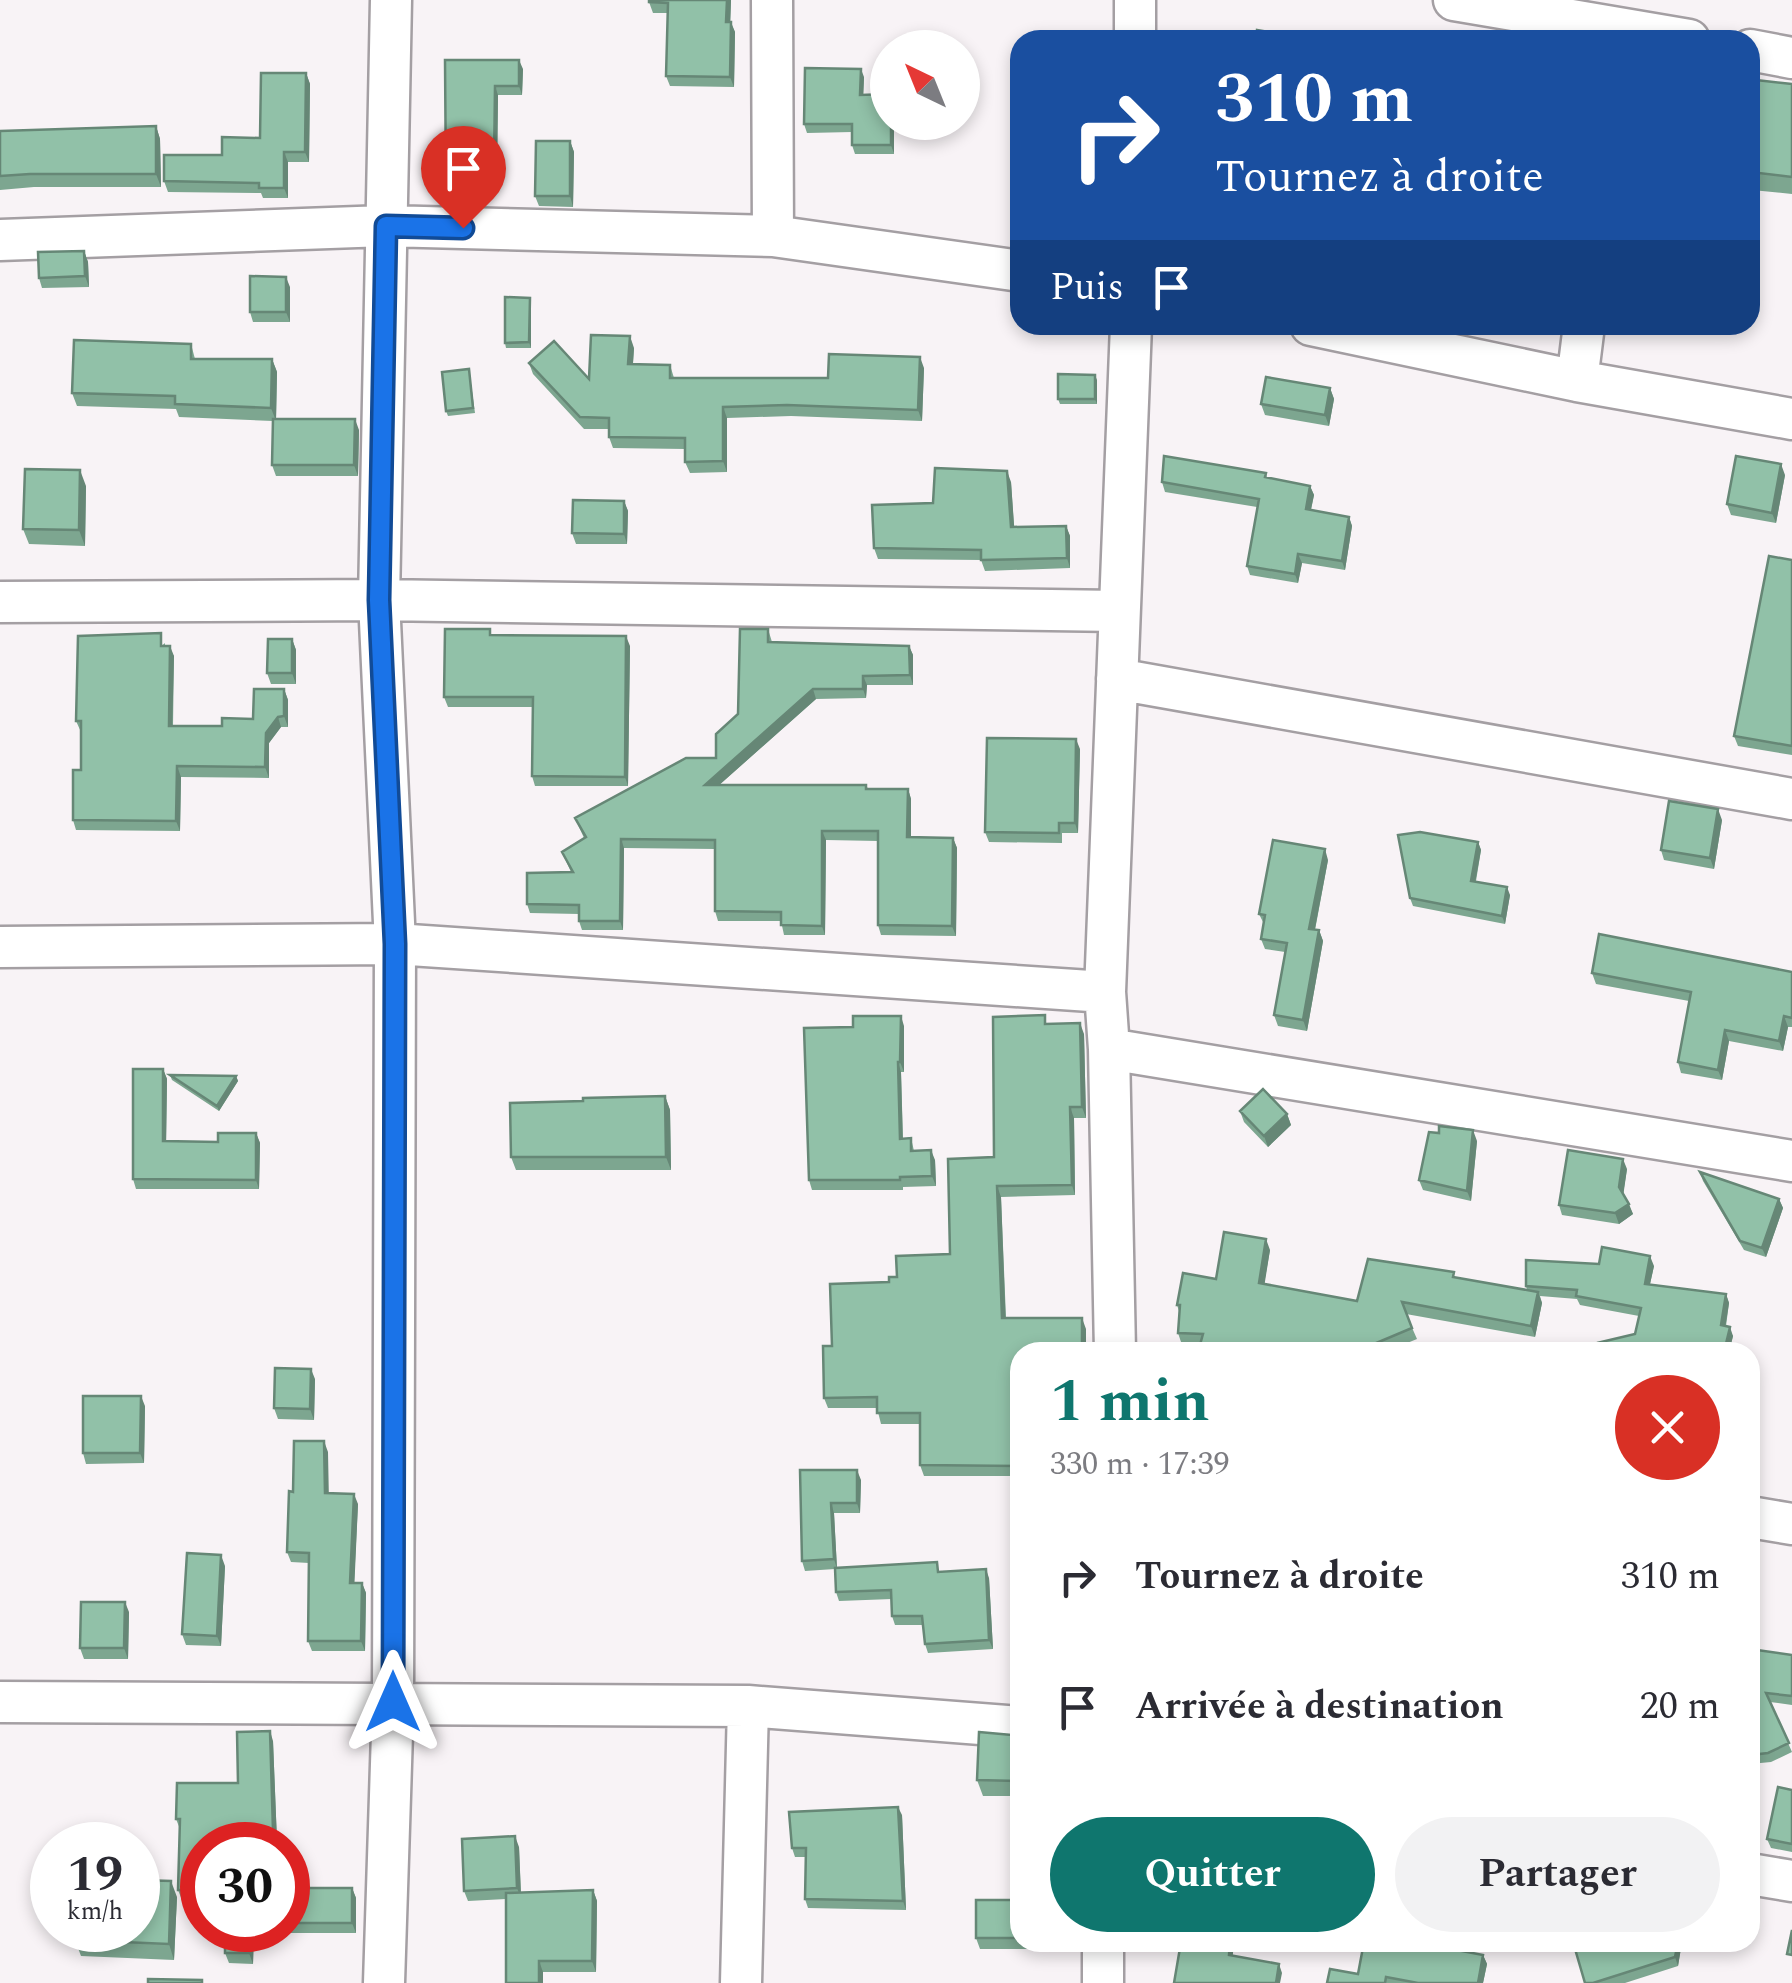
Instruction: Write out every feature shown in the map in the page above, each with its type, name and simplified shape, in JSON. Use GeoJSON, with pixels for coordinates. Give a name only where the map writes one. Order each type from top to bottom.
{"type":"FeatureCollection","features":[{"type":"Feature","properties":{"kind":"street"},"geometry":{"type":"LineString","coordinates":[[384,1983],[393,1702],[395,944],[379,600],[391,0]]}},
{"type":"Feature","properties":{"kind":"street"},"geometry":{"type":"LineString","coordinates":[[772,0],[773,236]]}},
{"type":"Feature","properties":{"kind":"street"},"geometry":{"type":"LineString","coordinates":[[1135,0],[1135,30]]}},
{"type":"Feature","properties":{"kind":"street"},"geometry":{"type":"LineString","coordinates":[[1454,0],[1648,30]]}},
{"type":"Feature","properties":{"kind":"street"},"geometry":{"type":"LineString","coordinates":[[1760,52],[1792,58]]}},
{"type":"Feature","properties":{"kind":"street"},"geometry":{"type":"LineString","coordinates":[[0,240],[386,226],[773,236],[1010,270]]}},
{"type":"Feature","properties":{"kind":"street"},"geometry":{"type":"LineString","coordinates":[[1115,1342],[1105,992],[1130,335]]}},
{"type":"Feature","properties":{"kind":"street"},"geometry":{"type":"LineString","coordinates":[[1358,335],[1577,382],[1792,420]]}},
{"type":"Feature","properties":{"kind":"street"},"geometry":{"type":"LineString","coordinates":[[1577,382],[1583,335]]}},
{"type":"Feature","properties":{"kind":"street"},"geometry":{"type":"LineString","coordinates":[[0,602],[379,600],[1119,611]]}},
{"type":"Feature","properties":{"kind":"street"},"geometry":{"type":"LineString","coordinates":[[1117,678],[1792,799]]}},
{"type":"Feature","properties":{"kind":"street"},"geometry":{"type":"LineString","coordinates":[[0,947],[395,944],[1105,992]]}},
{"type":"Feature","properties":{"kind":"street"},"geometry":{"type":"LineString","coordinates":[[1109,1049],[1792,1161]]}},
{"type":"Feature","properties":{"kind":"street"},"geometry":{"type":"LineString","coordinates":[[1760,1519],[1792,1524]]}},
{"type":"Feature","properties":{"kind":"street"},"geometry":{"type":"LineString","coordinates":[[0,1702],[748,1706],[1010,1726]]}},
{"type":"Feature","properties":{"kind":"street"},"geometry":{"type":"LineString","coordinates":[[742,1983],[748,1706]]}},
{"type":"Feature","properties":{"kind":"street"},"geometry":{"type":"LineString","coordinates":[[1760,1876],[1792,1881]]}},
{"type":"Feature","properties":{"kind":"street"},"geometry":{"type":"LineString","coordinates":[[1103,1952],[1103,1983]]}},
{"type":"Feature","properties":{"kind":"building"},"geometry":{"type":"Polygon","coordinates":[[[649,0],[727,0],[726,22],[731,22],[730,77],[666,76],[668,3],[649,0]]]}},
{"type":"Feature","properties":{"kind":"building"},"geometry":{"type":"Polygon","coordinates":[[[445,60],[519,60],[519,86],[495,86],[494,164],[488,164],[487,191],[446,190],[445,60]]]}},
{"type":"Feature","properties":{"kind":"building"},"geometry":{"type":"Polygon","coordinates":[[[805,68],[861,69],[860,95],[870,95],[870,140],[891,140],[891,145],[852,145],[852,124],[804,124],[805,68]]]}},
{"type":"Feature","properties":{"kind":"building"},"geometry":{"type":"Polygon","coordinates":[[[261,73],[306,73],[305,152],[284,152],[284,188],[259,188],[259,183],[164,181],[164,155],[222,155],[222,137],[260,138],[261,73]]]}},
{"type":"Feature","properties":{"kind":"building"},"geometry":{"type":"Polygon","coordinates":[[[1760,80],[1792,84],[1792,177],[1760,173],[1760,80]]]}},
{"type":"Feature","properties":{"kind":"building"},"geometry":{"type":"Polygon","coordinates":[[[156,126],[156,174],[0,176],[0,131],[156,126]]]}},
{"type":"Feature","properties":{"kind":"building"},"geometry":{"type":"Polygon","coordinates":[[[536,141],[570,141],[570,196],[535,196],[536,141]]]}},
{"type":"Feature","properties":{"kind":"building"},"geometry":{"type":"Polygon","coordinates":[[[84,251],[85,276],[39,278],[38,252],[84,251]]]}},
{"type":"Feature","properties":{"kind":"building"},"geometry":{"type":"Polygon","coordinates":[[[250,276],[286,277],[286,312],[250,312],[250,276]]]}},
{"type":"Feature","properties":{"kind":"building"},"geometry":{"type":"Polygon","coordinates":[[[505,297],[530,298],[529,342],[505,343],[505,297]]]}},
{"type":"Feature","properties":{"kind":"building"},"geometry":{"type":"Polygon","coordinates":[[[591,335],[630,336],[628,364],[670,365],[670,378],[828,378],[829,354],[920,357],[918,410],[723,407],[723,461],[685,462],[685,438],[609,437],[609,418],[580,417],[529,363],[554,341],[589,379],[591,335]]]}},
{"type":"Feature","properties":{"kind":"building"},"geometry":{"type":"Polygon","coordinates":[[[74,340],[191,344],[191,359],[272,359],[271,408],[175,404],[175,396],[72,393],[74,340]]]}},
{"type":"Feature","properties":{"kind":"building"},"geometry":{"type":"Polygon","coordinates":[[[469,369],[473,408],[446,411],[442,372],[469,369]]]}},
{"type":"Feature","properties":{"kind":"building"},"geometry":{"type":"Polygon","coordinates":[[[1058,374],[1095,375],[1095,399],[1058,399],[1058,374]]]}},
{"type":"Feature","properties":{"kind":"building"},"geometry":{"type":"Polygon","coordinates":[[[1266,377],[1330,388],[1325,415],[1261,404],[1266,377]]]}},
{"type":"Feature","properties":{"kind":"building"},"geometry":{"type":"Polygon","coordinates":[[[273,419],[355,419],[354,465],[272,465],[273,419]]]}},
{"type":"Feature","properties":{"kind":"building"},"geometry":{"type":"Polygon","coordinates":[[[1164,456],[1266,473],[1265,477],[1310,486],[1306,509],[1349,517],[1342,561],[1298,554],[1295,574],[1247,566],[1259,499],[1162,482],[1164,456]]]}},
{"type":"Feature","properties":{"kind":"building"},"geometry":{"type":"Polygon","coordinates":[[[1736,456],[1781,464],[1772,513],[1727,504],[1736,456]]]}},
{"type":"Feature","properties":{"kind":"building"},"geometry":{"type":"Polygon","coordinates":[[[935,468],[1007,471],[1011,527],[1066,526],[1067,558],[981,560],[981,550],[874,548],[872,505],[933,503],[935,468]]]}},
{"type":"Feature","properties":{"kind":"building"},"geometry":{"type":"Polygon","coordinates":[[[25,469],[80,470],[79,530],[23,529],[25,469]]]}},
{"type":"Feature","properties":{"kind":"building"},"geometry":{"type":"Polygon","coordinates":[[[573,500],[624,501],[624,534],[572,533],[573,500]]]}},
{"type":"Feature","properties":{"kind":"building"},"geometry":{"type":"Polygon","coordinates":[[[1769,556],[1792,560],[1792,746],[1734,736],[1769,556]]]}},
{"type":"Feature","properties":{"kind":"building"},"geometry":{"type":"Polygon","coordinates":[[[445,629],[490,629],[490,635],[626,636],[625,777],[532,776],[533,697],[444,697],[445,629]]]}},
{"type":"Feature","properties":{"kind":"building"},"geometry":{"type":"Polygon","coordinates":[[[740,629],[768,629],[768,642],[909,646],[910,675],[863,676],[863,689],[813,689],[705,785],[866,785],[866,789],[908,789],[907,837],[953,838],[952,926],[878,925],[878,831],[822,831],[822,926],[781,925],[781,912],[715,911],[715,840],[621,839],[620,921],[579,921],[579,905],[527,904],[527,873],[573,872],[562,852],[586,837],[575,818],[686,758],[716,758],[716,734],[738,714],[740,629]]]}},
{"type":"Feature","properties":{"kind":"building"},"geometry":{"type":"Polygon","coordinates":[[[161,633],[161,646],[170,646],[169,726],[222,726],[222,718],[253,719],[254,689],[284,689],[284,716],[278,717],[266,733],[265,767],[177,766],[176,821],[73,820],[73,770],[81,770],[81,721],[76,721],[78,636],[161,633]]]}},
{"type":"Feature","properties":{"kind":"building"},"geometry":{"type":"Polygon","coordinates":[[[268,639],[292,639],[292,673],[267,673],[268,639]]]}},
{"type":"Feature","properties":{"kind":"building"},"geometry":{"type":"Polygon","coordinates":[[[987,738],[1076,739],[1075,823],[1059,823],[1059,833],[985,832],[987,738]]]}},
{"type":"Feature","properties":{"kind":"building"},"geometry":{"type":"Polygon","coordinates":[[[1669,801],[1718,809],[1710,858],[1661,850],[1669,801]]]}},
{"type":"Feature","properties":{"kind":"building"},"geometry":{"type":"Polygon","coordinates":[[[1420,832],[1478,842],[1471,881],[1507,887],[1502,916],[1410,898],[1398,835],[1420,832]]]}},
{"type":"Feature","properties":{"kind":"building"},"geometry":{"type":"Polygon","coordinates":[[[1273,840],[1325,849],[1309,929],[1319,930],[1303,1020],[1274,1015],[1287,943],[1261,939],[1265,915],[1259,914],[1273,840]]]}},
{"type":"Feature","properties":{"kind":"building"},"geometry":{"type":"Polygon","coordinates":[[[1599,934],[1792,972],[1792,1018],[1784,1016],[1779,1041],[1725,1030],[1718,1070],[1678,1062],[1691,992],[1592,973],[1599,934]]]}},
{"type":"Feature","properties":{"kind":"building"},"geometry":{"type":"Polygon","coordinates":[[[1045,1015],[1045,1024],[1080,1023],[1082,1107],[1070,1107],[1072,1185],[997,1186],[1002,1318],[1082,1318],[1082,1342],[1010,1342],[1010,1466],[920,1465],[920,1413],[877,1413],[877,1397],[824,1398],[823,1346],[832,1346],[830,1284],[889,1282],[889,1277],[897,1277],[896,1256],[950,1254],[948,1159],[994,1157],[993,1017],[1045,1015]]]}},
{"type":"Feature","properties":{"kind":"building"},"geometry":{"type":"Polygon","coordinates":[[[853,1016],[901,1016],[900,1139],[911,1138],[911,1151],[931,1150],[932,1176],[809,1180],[804,1028],[853,1027],[853,1016]]]}},
{"type":"Feature","properties":{"kind":"building"},"geometry":{"type":"Polygon","coordinates":[[[133,1069],[163,1069],[163,1141],[218,1142],[218,1133],[256,1133],[256,1180],[133,1179],[133,1069]]]}},
{"type":"Feature","properties":{"kind":"building"},"geometry":{"type":"Polygon","coordinates":[[[170,1075],[236,1076],[217,1106],[170,1075]]]}},
{"type":"Feature","properties":{"kind":"building"},"geometry":{"type":"Polygon","coordinates":[[[1263,1089],[1287,1114],[1264,1136],[1240,1111],[1263,1089]]]}},
{"type":"Feature","properties":{"kind":"building"},"geometry":{"type":"Polygon","coordinates":[[[665,1096],[666,1157],[511,1157],[510,1103],[665,1096]]]}},
{"type":"Feature","properties":{"kind":"building"},"geometry":{"type":"Polygon","coordinates":[[[1439,1126],[1473,1130],[1467,1191],[1419,1180],[1429,1132],[1439,1133],[1439,1126]]]}},
{"type":"Feature","properties":{"kind":"building"},"geometry":{"type":"Polygon","coordinates":[[[1568,1150],[1623,1159],[1619,1187],[1629,1204],[1615,1213],[1559,1205],[1568,1150]]]}},
{"type":"Feature","properties":{"kind":"building"},"geometry":{"type":"Polygon","coordinates":[[[1700,1172],[1779,1199],[1762,1248],[1740,1241],[1700,1172]]]}},
{"type":"Feature","properties":{"kind":"building"},"geometry":{"type":"Polygon","coordinates":[[[1224,1232],[1266,1239],[1259,1283],[1357,1301],[1368,1259],[1454,1272],[1453,1277],[1538,1292],[1531,1326],[1402,1302],[1412,1328],[1379,1342],[1201,1342],[1203,1334],[1178,1333],[1177,1305],[1183,1273],[1216,1279],[1224,1232]]]}},
{"type":"Feature","properties":{"kind":"building"},"geometry":{"type":"Polygon","coordinates":[[[1602,1247],[1650,1256],[1645,1284],[1726,1294],[1721,1325],[1730,1327],[1726,1342],[1601,1342],[1635,1334],[1641,1308],[1576,1296],[1577,1290],[1526,1286],[1526,1260],[1599,1264],[1602,1247]]]}},
{"type":"Feature","properties":{"kind":"building"},"geometry":{"type":"Polygon","coordinates":[[[275,1368],[311,1369],[310,1409],[274,1408],[275,1368]]]}},
{"type":"Feature","properties":{"kind":"building"},"geometry":{"type":"Polygon","coordinates":[[[83,1396],[141,1396],[140,1453],[83,1453],[83,1396]]]}},
{"type":"Feature","properties":{"kind":"building"},"geometry":{"type":"Polygon","coordinates":[[[294,1441],[324,1441],[325,1493],[354,1494],[350,1583],[362,1583],[361,1641],[308,1641],[309,1553],[287,1552],[294,1441]]]}},
{"type":"Feature","properties":{"kind":"building"},"geometry":{"type":"Polygon","coordinates":[[[800,1470],[857,1470],[857,1503],[831,1503],[834,1559],[802,1561],[800,1470]]]}},
{"type":"Feature","properties":{"kind":"building"},"geometry":{"type":"Polygon","coordinates":[[[187,1553],[221,1555],[217,1636],[182,1634],[187,1553]]]}},
{"type":"Feature","properties":{"kind":"building"},"geometry":{"type":"Polygon","coordinates":[[[937,1562],[938,1572],[986,1569],[989,1640],[925,1644],[922,1616],[892,1616],[891,1590],[836,1592],[835,1568],[937,1562]]]}},
{"type":"Feature","properties":{"kind":"building"},"geometry":{"type":"Polygon","coordinates":[[[81,1602],[125,1602],[124,1648],[80,1648],[81,1602]]]}},
{"type":"Feature","properties":{"kind":"building"},"geometry":{"type":"Polygon","coordinates":[[[1760,1650],[1792,1655],[1792,1696],[1766,1693],[1789,1743],[1760,1754],[1760,1650]]]}},
{"type":"Feature","properties":{"kind":"building"},"geometry":{"type":"Polygon","coordinates":[[[270,1731],[273,1822],[180,1822],[178,1890],[177,1783],[238,1783],[237,1732],[270,1731]]]}},
{"type":"Feature","properties":{"kind":"building"},"geometry":{"type":"Polygon","coordinates":[[[979,1732],[1010,1735],[1010,1781],[977,1780],[979,1732]]]}},
{"type":"Feature","properties":{"kind":"building"},"geometry":{"type":"Polygon","coordinates":[[[1778,1787],[1792,1790],[1792,1844],[1767,1839],[1778,1787]]]}},
{"type":"Feature","properties":{"kind":"building"},"geometry":{"type":"Polygon","coordinates":[[[898,1807],[903,1901],[805,1899],[806,1848],[792,1848],[789,1812],[898,1807]]]}},
{"type":"Feature","properties":{"kind":"building"},"geometry":{"type":"Polygon","coordinates":[[[515,1836],[517,1888],[464,1891],[462,1839],[515,1836]]]}},
{"type":"Feature","properties":{"kind":"building"},"geometry":{"type":"Polygon","coordinates":[[[160,1881],[171,1881],[169,1944],[160,1944],[160,1881]]]}},
{"type":"Feature","properties":{"kind":"building"},"geometry":{"type":"Polygon","coordinates":[[[310,1888],[352,1888],[352,1923],[310,1923],[310,1888]]]}},
{"type":"Feature","properties":{"kind":"building"},"geometry":{"type":"Polygon","coordinates":[[[593,1890],[592,1961],[539,1961],[539,1983],[506,1983],[506,1893],[593,1890]]]}},
{"type":"Feature","properties":{"kind":"building"},"geometry":{"type":"Polygon","coordinates":[[[976,1900],[1010,1900],[1010,1938],[976,1938],[976,1900]]]}},
{"type":"Feature","properties":{"kind":"building"},"geometry":{"type":"Polygon","coordinates":[[[1179,1952],[1229,1952],[1279,1964],[1276,1983],[1174,1983],[1179,1952]]]}},
{"type":"Feature","properties":{"kind":"building"},"geometry":{"type":"Polygon","coordinates":[[[1362,1952],[1483,1955],[1478,1983],[1418,1983],[1386,1977],[1385,1983],[1327,1983],[1330,1969],[1358,1974],[1362,1952]]]}},
{"type":"Feature","properties":{"kind":"building"},"geometry":{"type":"Polygon","coordinates":[[[1576,1952],[1676,1952],[1675,1957],[1585,1983],[1576,1952]]]}},
{"type":"Feature","properties":{"kind":"building"},"geometry":{"type":"Polygon","coordinates":[[[148,1979],[202,1980],[202,1983],[148,1983],[148,1979]]]}},
{"type":"Feature","properties":{"kind":"route"},"geometry":{"type":"LineString","coordinates":[[393,1702],[395,944],[379,600],[386,226],[463,228]]}}]}
